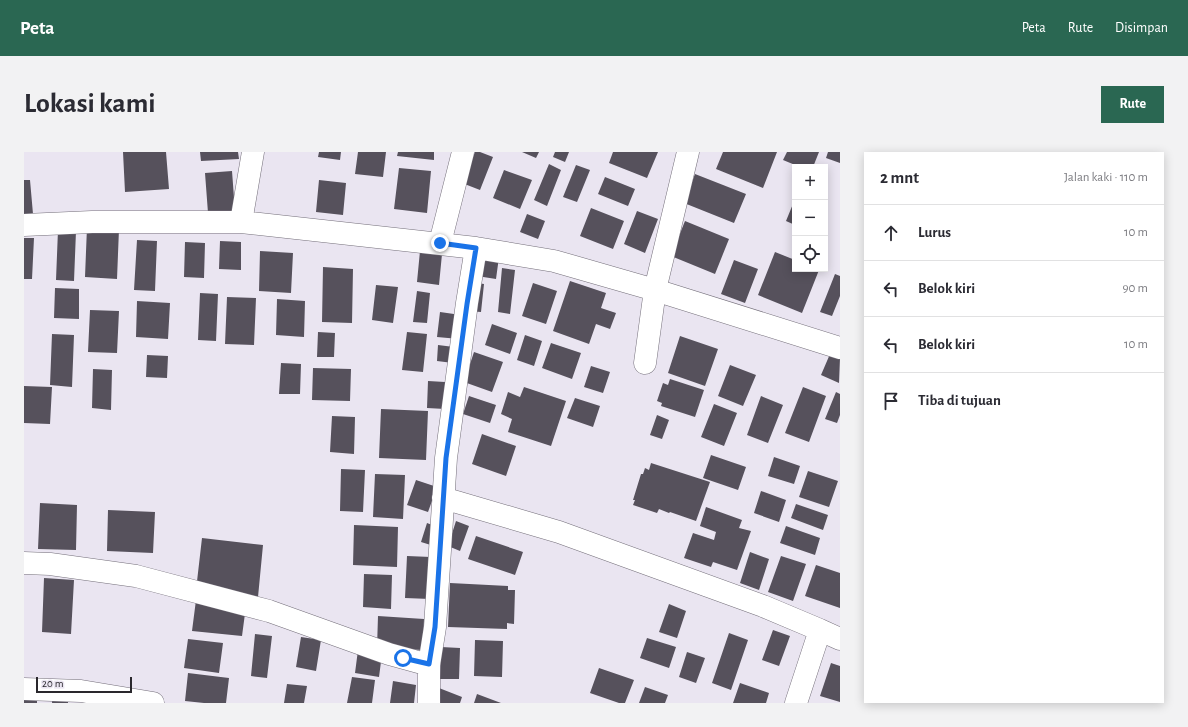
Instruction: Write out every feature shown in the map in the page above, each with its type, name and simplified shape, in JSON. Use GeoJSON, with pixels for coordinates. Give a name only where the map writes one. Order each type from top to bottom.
{"type":"FeatureCollection","features":[{"type":"Feature","properties":{"kind":"street"},"geometry":{"type":"LineString","coordinates":[[241,222],[253,152]]}},
{"type":"Feature","properties":{"kind":"street"},"geometry":{"type":"LineString","coordinates":[[440,243],[462,152]]}},
{"type":"Feature","properties":{"kind":"street"},"geometry":{"type":"LineString","coordinates":[[645,363],[655,290],[688,152]]}},
{"type":"Feature","properties":{"kind":"street"},"geometry":{"type":"LineString","coordinates":[[24,225],[92,222],[241,222],[476,248],[554,261],[655,290],[840,348]]}},
{"type":"Feature","properties":{"kind":"street"},"geometry":{"type":"LineString","coordinates":[[429,703],[429,664],[435,627],[446,458],[476,248]]}},
{"type":"Feature","properties":{"kind":"street"},"geometry":{"type":"LineString","coordinates":[[443,498],[559,532],[763,606],[840,639]]}},
{"type":"Feature","properties":{"kind":"street"},"geometry":{"type":"LineString","coordinates":[[24,563],[50,564],[136,576],[269,611],[388,654],[429,664]]}},
{"type":"Feature","properties":{"kind":"street"},"geometry":{"type":"LineString","coordinates":[[796,703],[820,630]]}},
{"type":"Feature","properties":{"kind":"street"},"geometry":{"type":"LineString","coordinates":[[24,689],[81,691],[153,703]]}},
{"type":"Feature","properties":{"kind":"building"},"geometry":{"type":"Polygon","coordinates":[[[123,152],[166,152],[169,189],[125,192],[123,152]]]}},
{"type":"Feature","properties":{"kind":"building"},"geometry":{"type":"Polygon","coordinates":[[[200,152],[238,152],[239,159],[201,161],[200,152]]]}},
{"type":"Feature","properties":{"kind":"building"},"geometry":{"type":"Polygon","coordinates":[[[319,152],[341,152],[340,160],[318,157],[319,152]]]}},
{"type":"Feature","properties":{"kind":"building"},"geometry":{"type":"Polygon","coordinates":[[[358,152],[386,152],[383,177],[355,174],[358,152]]]}},
{"type":"Feature","properties":{"kind":"building"},"geometry":{"type":"Polygon","coordinates":[[[398,152],[434,152],[434,160],[397,156],[398,152]]]}},
{"type":"Feature","properties":{"kind":"building"},"geometry":{"type":"Polygon","coordinates":[[[475,152],[480,152],[493,157],[480,190],[462,183],[475,152]]]}},
{"type":"Feature","properties":{"kind":"building"},"geometry":{"type":"Polygon","coordinates":[[[522,152],[539,152],[536,158],[522,152]]]}},
{"type":"Feature","properties":{"kind":"building"},"geometry":{"type":"Polygon","coordinates":[[[555,152],[569,152],[565,162],[553,157],[555,152]]]}},
{"type":"Feature","properties":{"kind":"building"},"geometry":{"type":"Polygon","coordinates":[[[613,152],[658,152],[647,178],[609,163],[613,152]]]}},
{"type":"Feature","properties":{"kind":"building"},"geometry":{"type":"Polygon","coordinates":[[[723,152],[777,152],[763,188],[716,169],[723,152]]]}},
{"type":"Feature","properties":{"kind":"building"},"geometry":{"type":"Polygon","coordinates":[[[787,152],[819,152],[814,164],[793,164],[783,160],[787,152]]]}},
{"type":"Feature","properties":{"kind":"building"},"geometry":{"type":"Polygon","coordinates":[[[828,152],[840,152],[840,163],[826,158],[828,152]]]}},
{"type":"Feature","properties":{"kind":"building"},"geometry":{"type":"Polygon","coordinates":[[[549,164],[561,170],[547,206],[534,200],[549,164]]]}},
{"type":"Feature","properties":{"kind":"building"},"geometry":{"type":"Polygon","coordinates":[[[576,165],[590,170],[577,202],[563,197],[576,165]]]}},
{"type":"Feature","properties":{"kind":"building"},"geometry":{"type":"Polygon","coordinates":[[[399,168],[431,171],[427,213],[394,209],[399,168]]]}},
{"type":"Feature","properties":{"kind":"building"},"geometry":{"type":"Polygon","coordinates":[[[504,170],[532,180],[520,209],[493,198],[504,170]]]}},
{"type":"Feature","properties":{"kind":"building"},"geometry":{"type":"Polygon","coordinates":[[[232,171],[235,211],[208,213],[205,173],[232,171]]]}},
{"type":"Feature","properties":{"kind":"building"},"geometry":{"type":"Polygon","coordinates":[[[695,174],[746,194],[734,223],[684,203],[695,174]]]}},
{"type":"Feature","properties":{"kind":"building"},"geometry":{"type":"Polygon","coordinates":[[[605,177],[635,189],[628,206],[598,194],[605,177]]]}},
{"type":"Feature","properties":{"kind":"building"},"geometry":{"type":"Polygon","coordinates":[[[24,180],[30,180],[33,214],[24,214],[24,180]]]}},
{"type":"Feature","properties":{"kind":"building"},"geometry":{"type":"Polygon","coordinates":[[[319,180],[346,183],[343,215],[316,212],[319,180]]]}},
{"type":"Feature","properties":{"kind":"building"},"geometry":{"type":"Polygon","coordinates":[[[792,206],[792,224],[786,221],[792,206]]]}},
{"type":"Feature","properties":{"kind":"building"},"geometry":{"type":"Polygon","coordinates":[[[591,208],[624,221],[613,249],[580,236],[591,208]]]}},
{"type":"Feature","properties":{"kind":"building"},"geometry":{"type":"Polygon","coordinates":[[[637,211],[658,219],[645,253],[624,244],[637,211]]]}},
{"type":"Feature","properties":{"kind":"building"},"geometry":{"type":"Polygon","coordinates":[[[527,214],[545,221],[538,239],[520,232],[527,214]]]}},
{"type":"Feature","properties":{"kind":"building"},"geometry":{"type":"Polygon","coordinates":[[[685,221],[729,239],[715,274],[671,256],[685,221]]]}},
{"type":"Feature","properties":{"kind":"building"},"geometry":{"type":"Polygon","coordinates":[[[87,227],[119,229],[117,279],[85,277],[87,227]]]}},
{"type":"Feature","properties":{"kind":"building"},"geometry":{"type":"Polygon","coordinates":[[[58,230],[76,231],[74,281],[56,280],[58,230]]]}},
{"type":"Feature","properties":{"kind":"building"},"geometry":{"type":"Polygon","coordinates":[[[24,238],[34,238],[32,279],[24,279],[24,238]]]}},
{"type":"Feature","properties":{"kind":"building"},"geometry":{"type":"Polygon","coordinates":[[[137,240],[157,241],[155,291],[134,290],[137,240]]]}},
{"type":"Feature","properties":{"kind":"building"},"geometry":{"type":"Polygon","coordinates":[[[220,241],[241,242],[241,270],[219,269],[220,241]]]}},
{"type":"Feature","properties":{"kind":"building"},"geometry":{"type":"Polygon","coordinates":[[[185,242],[205,243],[204,278],[184,277],[185,242]]]}},
{"type":"Feature","properties":{"kind":"building"},"geometry":{"type":"Polygon","coordinates":[[[260,251],[293,253],[291,293],[259,291],[260,251]]]}},
{"type":"Feature","properties":{"kind":"building"},"geometry":{"type":"Polygon","coordinates":[[[420,251],[442,254],[439,285],[417,282],[420,251]]]}},
{"type":"Feature","properties":{"kind":"building"},"geometry":{"type":"Polygon","coordinates":[[[775,252],[792,259],[792,272],[818,272],[802,313],[758,295],[775,252]]]}},
{"type":"Feature","properties":{"kind":"building"},"geometry":{"type":"Polygon","coordinates":[[[478,255],[499,257],[496,279],[477,276],[478,255]]]}},
{"type":"Feature","properties":{"kind":"building"},"geometry":{"type":"Polygon","coordinates":[[[734,260],[758,269],[745,303],[721,294],[734,260]]]}},
{"type":"Feature","properties":{"kind":"building"},"geometry":{"type":"Polygon","coordinates":[[[323,267],[353,269],[352,323],[322,322],[323,267]]]}},
{"type":"Feature","properties":{"kind":"building"},"geometry":{"type":"Polygon","coordinates":[[[502,268],[515,270],[510,314],[498,312],[502,268]]]}},
{"type":"Feature","properties":{"kind":"building"},"geometry":{"type":"Polygon","coordinates":[[[835,274],[840,276],[840,296],[832,316],[820,312],[835,274]]]}},
{"type":"Feature","properties":{"kind":"building"},"geometry":{"type":"Polygon","coordinates":[[[570,281],[606,293],[601,308],[616,313],[610,329],[596,324],[589,344],[553,331],[570,281]]]}},
{"type":"Feature","properties":{"kind":"building"},"geometry":{"type":"Polygon","coordinates":[[[471,282],[484,284],[481,312],[468,311],[471,282]]]}},
{"type":"Feature","properties":{"kind":"building"},"geometry":{"type":"Polygon","coordinates":[[[533,283],[557,291],[546,324],[522,316],[533,283]]]}},
{"type":"Feature","properties":{"kind":"building"},"geometry":{"type":"Polygon","coordinates":[[[376,285],[398,287],[393,323],[372,320],[376,285]]]}},
{"type":"Feature","properties":{"kind":"building"},"geometry":{"type":"Polygon","coordinates":[[[55,288],[79,289],[79,319],[54,318],[55,288]]]}},
{"type":"Feature","properties":{"kind":"building"},"geometry":{"type":"Polygon","coordinates":[[[417,291],[430,293],[427,323],[413,322],[417,291]]]}},
{"type":"Feature","properties":{"kind":"building"},"geometry":{"type":"Polygon","coordinates":[[[200,293],[218,294],[216,341],[198,340],[200,293]]]}},
{"type":"Feature","properties":{"kind":"building"},"geometry":{"type":"Polygon","coordinates":[[[227,297],[256,298],[254,345],[225,344],[227,297]]]}},
{"type":"Feature","properties":{"kind":"building"},"geometry":{"type":"Polygon","coordinates":[[[277,299],[305,301],[304,337],[276,335],[277,299]]]}},
{"type":"Feature","properties":{"kind":"building"},"geometry":{"type":"Polygon","coordinates":[[[137,301],[170,303],[168,339],[136,337],[137,301]]]}},
{"type":"Feature","properties":{"kind":"building"},"geometry":{"type":"Polygon","coordinates":[[[90,310],[119,311],[117,353],[88,352],[90,310]]]}},
{"type":"Feature","properties":{"kind":"building"},"geometry":{"type":"Polygon","coordinates":[[[440,312],[461,315],[459,339],[437,337],[440,312]]]}},
{"type":"Feature","properties":{"kind":"building"},"geometry":{"type":"Polygon","coordinates":[[[492,324],[517,333],[510,354],[485,345],[492,324]]]}},
{"type":"Feature","properties":{"kind":"building"},"geometry":{"type":"Polygon","coordinates":[[[318,332],[335,333],[334,357],[317,357],[318,332]]]}},
{"type":"Feature","properties":{"kind":"building"},"geometry":{"type":"Polygon","coordinates":[[[407,332],[427,334],[423,372],[402,370],[407,332]]]}},
{"type":"Feature","properties":{"kind":"building"},"geometry":{"type":"Polygon","coordinates":[[[52,334],[74,335],[72,387],[50,385],[52,334]]]}},
{"type":"Feature","properties":{"kind":"building"},"geometry":{"type":"Polygon","coordinates":[[[525,335],[542,341],[534,366],[517,360],[525,335]]]}},
{"type":"Feature","properties":{"kind":"building"},"geometry":{"type":"Polygon","coordinates":[[[680,336],[718,349],[705,386],[668,373],[680,336]]]}},
{"type":"Feature","properties":{"kind":"building"},"geometry":{"type":"Polygon","coordinates":[[[551,343],[581,353],[572,379],[542,368],[551,343]]]}},
{"type":"Feature","properties":{"kind":"building"},"geometry":{"type":"Polygon","coordinates":[[[438,345],[454,347],[453,363],[437,361],[438,345]]]}},
{"type":"Feature","properties":{"kind":"building"},"geometry":{"type":"Polygon","coordinates":[[[474,352],[503,362],[492,392],[464,382],[474,352]]]}},
{"type":"Feature","properties":{"kind":"building"},"geometry":{"type":"Polygon","coordinates":[[[830,354],[840,358],[839,383],[821,375],[830,354]]]}},
{"type":"Feature","properties":{"kind":"building"},"geometry":{"type":"Polygon","coordinates":[[[147,355],[168,356],[167,378],[146,377],[147,355]]]}},
{"type":"Feature","properties":{"kind":"building"},"geometry":{"type":"Polygon","coordinates":[[[281,363],[301,364],[300,394],[279,394],[281,363]]]}},
{"type":"Feature","properties":{"kind":"building"},"geometry":{"type":"Polygon","coordinates":[[[730,365],[756,375],[743,406],[718,396],[730,365]]]}},
{"type":"Feature","properties":{"kind":"building"},"geometry":{"type":"Polygon","coordinates":[[[591,366],[610,372],[603,393],[584,387],[591,366]]]}},
{"type":"Feature","properties":{"kind":"building"},"geometry":{"type":"Polygon","coordinates":[[[313,368],[351,369],[350,401],[312,400],[313,368]]]}},
{"type":"Feature","properties":{"kind":"building"},"geometry":{"type":"Polygon","coordinates":[[[93,369],[112,370],[111,410],[92,408],[93,369]]]}},
{"type":"Feature","properties":{"kind":"building"},"geometry":{"type":"Polygon","coordinates":[[[670,379],[704,390],[695,417],[661,406],[662,403],[657,401],[663,383],[668,385],[670,379]]]}},
{"type":"Feature","properties":{"kind":"building"},"geometry":{"type":"Polygon","coordinates":[[[428,381],[445,382],[445,409],[427,408],[428,381]]]}},
{"type":"Feature","properties":{"kind":"building"},"geometry":{"type":"Polygon","coordinates":[[[24,386],[52,387],[50,424],[24,423],[24,386]]]}},
{"type":"Feature","properties":{"kind":"building"},"geometry":{"type":"Polygon","coordinates":[[[524,387],[566,401],[551,446],[508,432],[512,419],[501,414],[508,392],[520,397],[524,387]]]}},
{"type":"Feature","properties":{"kind":"building"},"geometry":{"type":"Polygon","coordinates":[[[803,387],[826,396],[809,442],[785,433],[803,387]]]}},
{"type":"Feature","properties":{"kind":"building"},"geometry":{"type":"Polygon","coordinates":[[[836,392],[840,394],[840,415],[837,423],[825,419],[836,392]]]}},
{"type":"Feature","properties":{"kind":"building"},"geometry":{"type":"Polygon","coordinates":[[[469,396],[496,405],[490,423],[463,414],[469,396]]]}},
{"type":"Feature","properties":{"kind":"building"},"geometry":{"type":"Polygon","coordinates":[[[761,396],[783,405],[768,443],[747,435],[761,396]]]}},
{"type":"Feature","properties":{"kind":"building"},"geometry":{"type":"Polygon","coordinates":[[[575,398],[600,406],[593,427],[567,418],[575,398]]]}},
{"type":"Feature","properties":{"kind":"building"},"geometry":{"type":"Polygon","coordinates":[[[714,404],[737,413],[724,446],[701,437],[714,404]]]}},
{"type":"Feature","properties":{"kind":"building"},"geometry":{"type":"Polygon","coordinates":[[[381,409],[428,411],[426,460],[379,458],[381,409]]]}},
{"type":"Feature","properties":{"kind":"building"},"geometry":{"type":"Polygon","coordinates":[[[657,415],[669,420],[662,439],[650,435],[657,415]]]}},
{"type":"Feature","properties":{"kind":"building"},"geometry":{"type":"Polygon","coordinates":[[[332,416],[355,417],[354,454],[330,452],[332,416]]]}},
{"type":"Feature","properties":{"kind":"building"},"geometry":{"type":"Polygon","coordinates":[[[482,434],[516,446],[506,476],[472,464],[482,434]]]}},
{"type":"Feature","properties":{"kind":"building"},"geometry":{"type":"Polygon","coordinates":[[[711,455],[746,467],[738,490],[703,478],[711,455]]]}},
{"type":"Feature","properties":{"kind":"building"},"geometry":{"type":"Polygon","coordinates":[[[774,457],[800,466],[794,484],[768,476],[774,457]]]}},
{"type":"Feature","properties":{"kind":"building"},"geometry":{"type":"Polygon","coordinates":[[[651,463],[710,482],[696,521],[659,509],[657,513],[633,505],[635,500],[633,500],[641,474],[643,474],[645,468],[649,470],[651,463]]]}},
{"type":"Feature","properties":{"kind":"building"},"geometry":{"type":"Polygon","coordinates":[[[341,469],[365,470],[363,512],[340,511],[341,469]]]}},
{"type":"Feature","properties":{"kind":"building"},"geometry":{"type":"Polygon","coordinates":[[[808,471],[838,481],[829,507],[799,497],[808,471]]]}},
{"type":"Feature","properties":{"kind":"building"},"geometry":{"type":"Polygon","coordinates":[[[375,474],[405,475],[403,519],[373,517],[375,474]]]}},
{"type":"Feature","properties":{"kind":"building"},"geometry":{"type":"Polygon","coordinates":[[[416,480],[437,487],[428,512],[407,505],[416,480]]]}},
{"type":"Feature","properties":{"kind":"building"},"geometry":{"type":"Polygon","coordinates":[[[761,491],[786,500],[779,522],[754,513],[761,491]]]}},
{"type":"Feature","properties":{"kind":"building"},"geometry":{"type":"Polygon","coordinates":[[[40,503],[77,505],[76,550],[38,549],[40,503]]]}},
{"type":"Feature","properties":{"kind":"building"},"geometry":{"type":"Polygon","coordinates":[[[796,504],[828,515],[823,530],[791,518],[796,504]]]}},
{"type":"Feature","properties":{"kind":"building"},"geometry":{"type":"Polygon","coordinates":[[[706,507],[742,520],[739,528],[751,531],[737,570],[713,562],[711,567],[684,558],[693,533],[714,540],[716,532],[700,526],[706,507]]]}},
{"type":"Feature","properties":{"kind":"building"},"geometry":{"type":"Polygon","coordinates":[[[108,510],[155,512],[153,553],[107,551],[108,510]]]}},
{"type":"Feature","properties":{"kind":"building"},"geometry":{"type":"Polygon","coordinates":[[[456,521],[469,526],[460,551],[448,546],[456,521]]]}},
{"type":"Feature","properties":{"kind":"building"},"geometry":{"type":"Polygon","coordinates":[[[427,523],[440,528],[434,546],[421,542],[427,523]]]}},
{"type":"Feature","properties":{"kind":"building"},"geometry":{"type":"Polygon","coordinates":[[[354,525],[398,527],[397,567],[353,565],[354,525]]]}},
{"type":"Feature","properties":{"kind":"building"},"geometry":{"type":"Polygon","coordinates":[[[786,526],[820,538],[815,555],[780,543],[786,526]]]}},
{"type":"Feature","properties":{"kind":"building"},"geometry":{"type":"Polygon","coordinates":[[[476,536],[523,552],[515,575],[468,559],[476,536]]]}},
{"type":"Feature","properties":{"kind":"building"},"geometry":{"type":"Polygon","coordinates":[[[202,538],[263,545],[258,597],[196,590],[202,538]]]}},
{"type":"Feature","properties":{"kind":"building"},"geometry":{"type":"Polygon","coordinates":[[[750,552],[769,559],[759,590],[740,583],[750,552]]]}},
{"type":"Feature","properties":{"kind":"building"},"geometry":{"type":"Polygon","coordinates":[[[407,556],[431,557],[430,599],[405,598],[407,556]]]}},
{"type":"Feature","properties":{"kind":"building"},"geometry":{"type":"Polygon","coordinates":[[[781,556],[806,564],[793,601],[768,592],[781,556]]]}},
{"type":"Feature","properties":{"kind":"building"},"geometry":{"type":"Polygon","coordinates":[[[816,565],[840,573],[840,608],[805,596],[816,565]]]}},
{"type":"Feature","properties":{"kind":"building"},"geometry":{"type":"Polygon","coordinates":[[[364,574],[392,575],[391,609],[363,607],[364,574]]]}},
{"type":"Feature","properties":{"kind":"building"},"geometry":{"type":"Polygon","coordinates":[[[44,578],[74,580],[71,634],[42,632],[44,578]]]}},
{"type":"Feature","properties":{"kind":"building"},"geometry":{"type":"Polygon","coordinates":[[[450,583],[508,586],[508,590],[515,590],[514,624],[507,623],[507,629],[448,627],[450,583]]]}},
{"type":"Feature","properties":{"kind":"building"},"geometry":{"type":"Polygon","coordinates":[[[196,600],[246,606],[242,636],[192,631],[196,600]]]}},
{"type":"Feature","properties":{"kind":"building"},"geometry":{"type":"Polygon","coordinates":[[[669,604],[686,611],[677,638],[659,632],[669,604]]]}},
{"type":"Feature","properties":{"kind":"building"},"geometry":{"type":"Polygon","coordinates":[[[378,616],[424,619],[423,650],[377,648],[378,616]]]}},
{"type":"Feature","properties":{"kind":"building"},"geometry":{"type":"Polygon","coordinates":[[[773,630],[790,636],[779,666],[762,660],[773,630]]]}},
{"type":"Feature","properties":{"kind":"building"},"geometry":{"type":"Polygon","coordinates":[[[729,633],[748,640],[731,690],[712,683],[729,633]]]}},
{"type":"Feature","properties":{"kind":"building"},"geometry":{"type":"Polygon","coordinates":[[[255,634],[272,636],[267,678],[251,676],[255,634]]]}},
{"type":"Feature","properties":{"kind":"building"},"geometry":{"type":"Polygon","coordinates":[[[301,637],[321,640],[316,671],[296,667],[301,637]]]}},
{"type":"Feature","properties":{"kind":"building"},"geometry":{"type":"Polygon","coordinates":[[[647,638],[676,647],[669,668],[640,658],[647,638]]]}},
{"type":"Feature","properties":{"kind":"building"},"geometry":{"type":"Polygon","coordinates":[[[188,639],[223,643],[219,673],[184,668],[188,639]]]}},
{"type":"Feature","properties":{"kind":"building"},"geometry":{"type":"Polygon","coordinates":[[[475,640],[503,641],[502,677],[474,676],[475,640]]]}},
{"type":"Feature","properties":{"kind":"building"},"geometry":{"type":"Polygon","coordinates":[[[441,647],[460,648],[459,679],[440,679],[441,647]]]}},
{"type":"Feature","properties":{"kind":"building"},"geometry":{"type":"Polygon","coordinates":[[[358,650],[382,654],[379,677],[355,673],[358,650]]]}},
{"type":"Feature","properties":{"kind":"building"},"geometry":{"type":"Polygon","coordinates":[[[687,652],[705,658],[696,683],[679,677],[687,652]]]}},
{"type":"Feature","properties":{"kind":"building"},"geometry":{"type":"Polygon","coordinates":[[[831,663],[840,666],[840,702],[820,696],[831,663]]]}},
{"type":"Feature","properties":{"kind":"building"},"geometry":{"type":"Polygon","coordinates":[[[599,668],[634,680],[625,703],[619,703],[590,693],[599,668]]]}},
{"type":"Feature","properties":{"kind":"building"},"geometry":{"type":"Polygon","coordinates":[[[188,673],[229,678],[226,703],[185,701],[188,673]]]}},
{"type":"Feature","properties":{"kind":"building"},"geometry":{"type":"Polygon","coordinates":[[[352,677],[375,680],[372,703],[347,703],[352,677]]]}},
{"type":"Feature","properties":{"kind":"building"},"geometry":{"type":"Polygon","coordinates":[[[393,681],[416,685],[414,703],[390,703],[393,681]]]}},
{"type":"Feature","properties":{"kind":"building"},"geometry":{"type":"Polygon","coordinates":[[[740,683],[769,693],[766,703],[733,703],[740,683]]]}},
{"type":"Feature","properties":{"kind":"building"},"geometry":{"type":"Polygon","coordinates":[[[287,684],[307,686],[304,703],[284,703],[287,684]]]}},
{"type":"Feature","properties":{"kind":"building"},"geometry":{"type":"Polygon","coordinates":[[[645,687],[668,695],[665,703],[639,703],[645,687]]]}},
{"type":"Feature","properties":{"kind":"building"},"geometry":{"type":"Polygon","coordinates":[[[439,688],[462,697],[460,703],[433,703],[439,688]]]}},
{"type":"Feature","properties":{"kind":"building"},"geometry":{"type":"Polygon","coordinates":[[[24,690],[37,691],[37,703],[24,703],[24,690]]]}},
{"type":"Feature","properties":{"kind":"building"},"geometry":{"type":"Polygon","coordinates":[[[53,692],[68,693],[68,703],[52,703],[53,692]]]}},
{"type":"Feature","properties":{"kind":"building"},"geometry":{"type":"Polygon","coordinates":[[[477,694],[501,703],[474,703],[477,694]]]}},
{"type":"Feature","properties":{"kind":"route"},"geometry":{"type":"LineString","coordinates":[[403,658],[429,664],[435,627],[446,458],[476,248],[440,243]]}}]}
